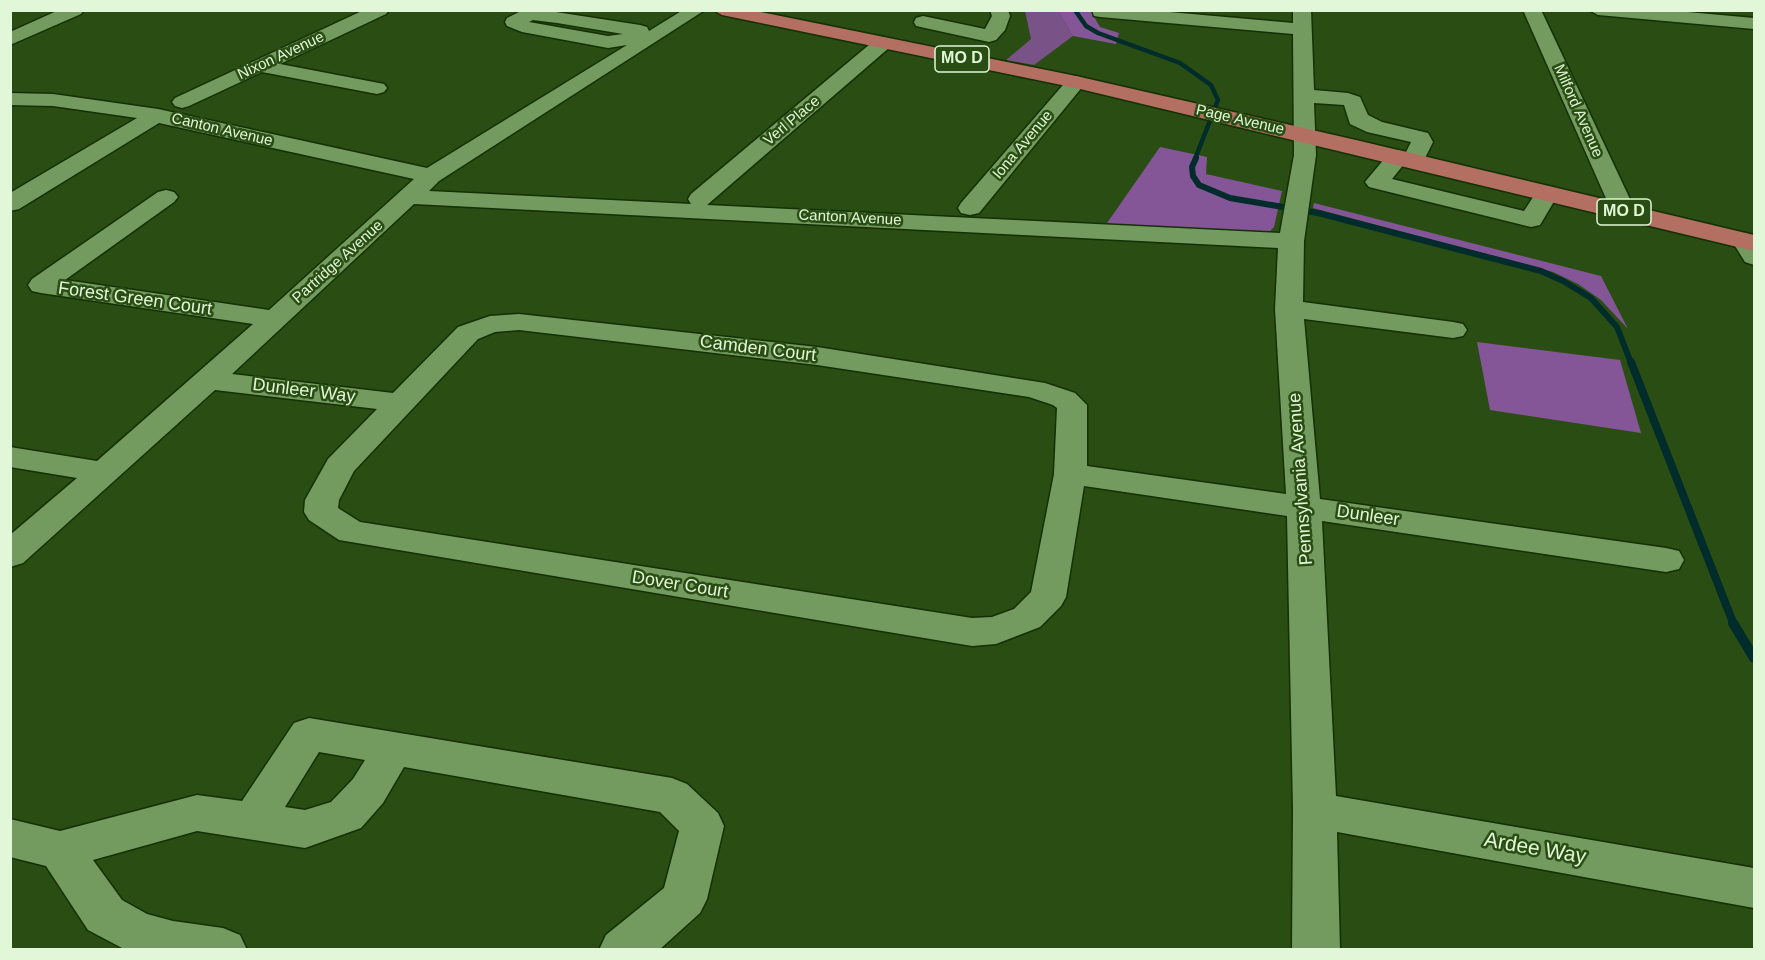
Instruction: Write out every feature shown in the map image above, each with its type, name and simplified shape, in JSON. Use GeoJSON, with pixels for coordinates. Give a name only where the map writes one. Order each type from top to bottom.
{"type":"FeatureCollection","features":[{"type":"Feature","properties":{"kind":"main road","name":"Page Avenue"},"geometry":{"type":"LineString","coordinates":[[722,10],[749,13],[1202,111],[1624,212],[1751,247]]}},
{"type":"Feature","properties":{"kind":"street"},"geometry":{"type":"LineString","coordinates":[[10,39],[75,10]]}},
{"type":"Feature","properties":{"kind":"street","name":"Nixon Avenue"},"geometry":{"type":"LineString","coordinates":[[182,102],[380,10]]}},
{"type":"Feature","properties":{"kind":"street","name":"Partridge Avenue"},"geometry":{"type":"LineString","coordinates":[[10,555],[208,380],[431,176],[653,25],[696,10]]}},
{"type":"Feature","properties":{"kind":"street"},"geometry":{"type":"LineString","coordinates":[[960,59],[998,26],[1001,16],[999,10]]}},
{"type":"Feature","properties":{"kind":"street","name":"Milford Avenue"},"geometry":{"type":"LineString","coordinates":[[1532,10],[1624,212]]}},
{"type":"Feature","properties":{"kind":"street"},"geometry":{"type":"LineString","coordinates":[[1598,10],[1755,24]]}},
{"type":"Feature","properties":{"kind":"street"},"geometry":{"type":"LineString","coordinates":[[530,12],[514,22],[522,27],[608,42],[628,39],[653,25]]}},
{"type":"Feature","properties":{"kind":"street"},"geometry":{"type":"LineString","coordinates":[[1100,12],[1303,20]]}},
{"type":"Feature","properties":{"kind":"street","name":"Pennsylvania Avenue"},"geometry":{"type":"LineString","coordinates":[[1303,20],[1306,136],[1295,217],[1289,309],[1305,507],[1315,810],[1316,950]]}},
{"type":"Feature","properties":{"kind":"street"},"geometry":{"type":"LineString","coordinates":[[923,22],[989,36]]}},
{"type":"Feature","properties":{"kind":"street","name":"Verl Place"},"geometry":{"type":"LineString","coordinates":[[700,199],[883,43]]}},
{"type":"Feature","properties":{"kind":"street"},"geometry":{"type":"LineString","coordinates":[[259,66],[377,88]]}},
{"type":"Feature","properties":{"kind":"street","name":"Iona Avenue"},"geometry":{"type":"LineString","coordinates":[[970,208],[1076,82]]}},
{"type":"Feature","properties":{"kind":"street"},"geometry":{"type":"LineString","coordinates":[[1304,96],[1348,99],[1353,101],[1358,119],[1375,127],[1420,138],[1422,142],[1377,182],[1531,220],[1547,193]]}},
{"type":"Feature","properties":{"kind":"street","name":"Canton Avenue"},"geometry":{"type":"LineString","coordinates":[[10,99],[87,103],[158,115],[431,176]]}},
{"type":"Feature","properties":{"kind":"street"},"geometry":{"type":"LineString","coordinates":[[10,204],[158,115]]}},
{"type":"Feature","properties":{"kind":"street","name":"Forest Green Court"},"geometry":{"type":"LineString","coordinates":[[166,197],[40,285],[275,318]]}},
{"type":"Feature","properties":{"kind":"street","name":"Canton Avenue"},"geometry":{"type":"LineString","coordinates":[[409,197],[1295,217]]}},
{"type":"Feature","properties":{"kind":"street"},"geometry":{"type":"LineString","coordinates":[[1289,309],[1453,330]]}},
{"type":"Feature","properties":{"kind":"street","name":"Camden Court"},"geometry":{"type":"LineString","coordinates":[[399,403],[468,333],[490,324],[519,322],[609,331],[817,356],[1044,392],[1064,399],[1072,405],[1070,474]]}},
{"type":"Feature","properties":{"kind":"street","name":"Dunleer Way"},"geometry":{"type":"LineString","coordinates":[[208,380],[399,403]]}},
{"type":"Feature","properties":{"kind":"street","name":"Dover Court"},"geometry":{"type":"LineString","coordinates":[[399,403],[340,466],[322,500],[321,512],[351,532],[972,632],[996,630],[1026,618],[1048,597],[1070,474]]}},
{"type":"Feature","properties":{"kind":"street"},"geometry":{"type":"LineString","coordinates":[[10,457],[104,472]]}},
{"type":"Feature","properties":{"kind":"street","name":"Dunleer"},"geometry":{"type":"LineString","coordinates":[[1070,474],[1666,560]]}},
{"type":"Feature","properties":{"kind":"street"},"geometry":{"type":"LineString","coordinates":[[253,821],[309,734],[672,796],[702,825],[684,899],[623,950]]}},
{"type":"Feature","properties":{"kind":"street"},"geometry":{"type":"LineString","coordinates":[[10,838],[60,850],[197,813],[305,829],[346,815],[368,791],[394,748]]}},
{"type":"Feature","properties":{"kind":"street","name":"Ardee Way"},"geometry":{"type":"LineString","coordinates":[[1315,810],[1755,888]]}},
{"type":"Feature","properties":{"kind":"street"},"geometry":{"type":"LineString","coordinates":[[60,850],[105,915],[139,933],[223,950]]}},
{"type":"Feature","properties":{"kind":"shaded area"},"geometry":{"type":"Polygon","coordinates":[[[1025,11],[1058,11],[1073,36],[1034,65],[1006,60],[1031,39],[1025,11]]]}},
{"type":"Feature","properties":{"kind":"shaded area"},"geometry":{"type":"Polygon","coordinates":[[[1058,11],[1095,11],[1093,15],[1100,27],[1119,33],[1116,44],[1073,36],[1058,11]]]}},
{"type":"Feature","properties":{"kind":"shaded area"},"geometry":{"type":"Polygon","coordinates":[[[1160,147],[1207,157],[1206,174],[1282,191],[1274,227],[1269,232],[1257,234],[1105,226],[1160,147]]]}},
{"type":"Feature","properties":{"kind":"shaded area"},"geometry":{"type":"Polygon","coordinates":[[[1314,203],[1601,276],[1628,329],[1601,300],[1578,284],[1553,272],[1313,208],[1314,203]]]}},
{"type":"Feature","properties":{"kind":"shaded area"},"geometry":{"type":"Polygon","coordinates":[[[1477,342],[1620,360],[1641,433],[1490,410],[1477,342]]]}},
{"type":"Feature","properties":{"kind":"waterway"},"geometry":{"type":"LineString","coordinates":[[1075,10],[1086,26],[1098,33],[1180,63],[1211,85],[1218,100],[1195,159]]}},
{"type":"Feature","properties":{"kind":"waterway"},"geometry":{"type":"LineString","coordinates":[[1196,158],[1192,167],[1193,176],[1199,185],[1230,198],[1318,213],[1541,271],[1563,281],[1591,298],[1617,327],[1631,363]]}},
{"type":"Feature","properties":{"kind":"waterway"},"geometry":{"type":"LineString","coordinates":[[1631,362],[1734,624]]}},
{"type":"Feature","properties":{"kind":"waterway"},"geometry":{"type":"LineString","coordinates":[[1734,624],[1754,658]]}}]}
